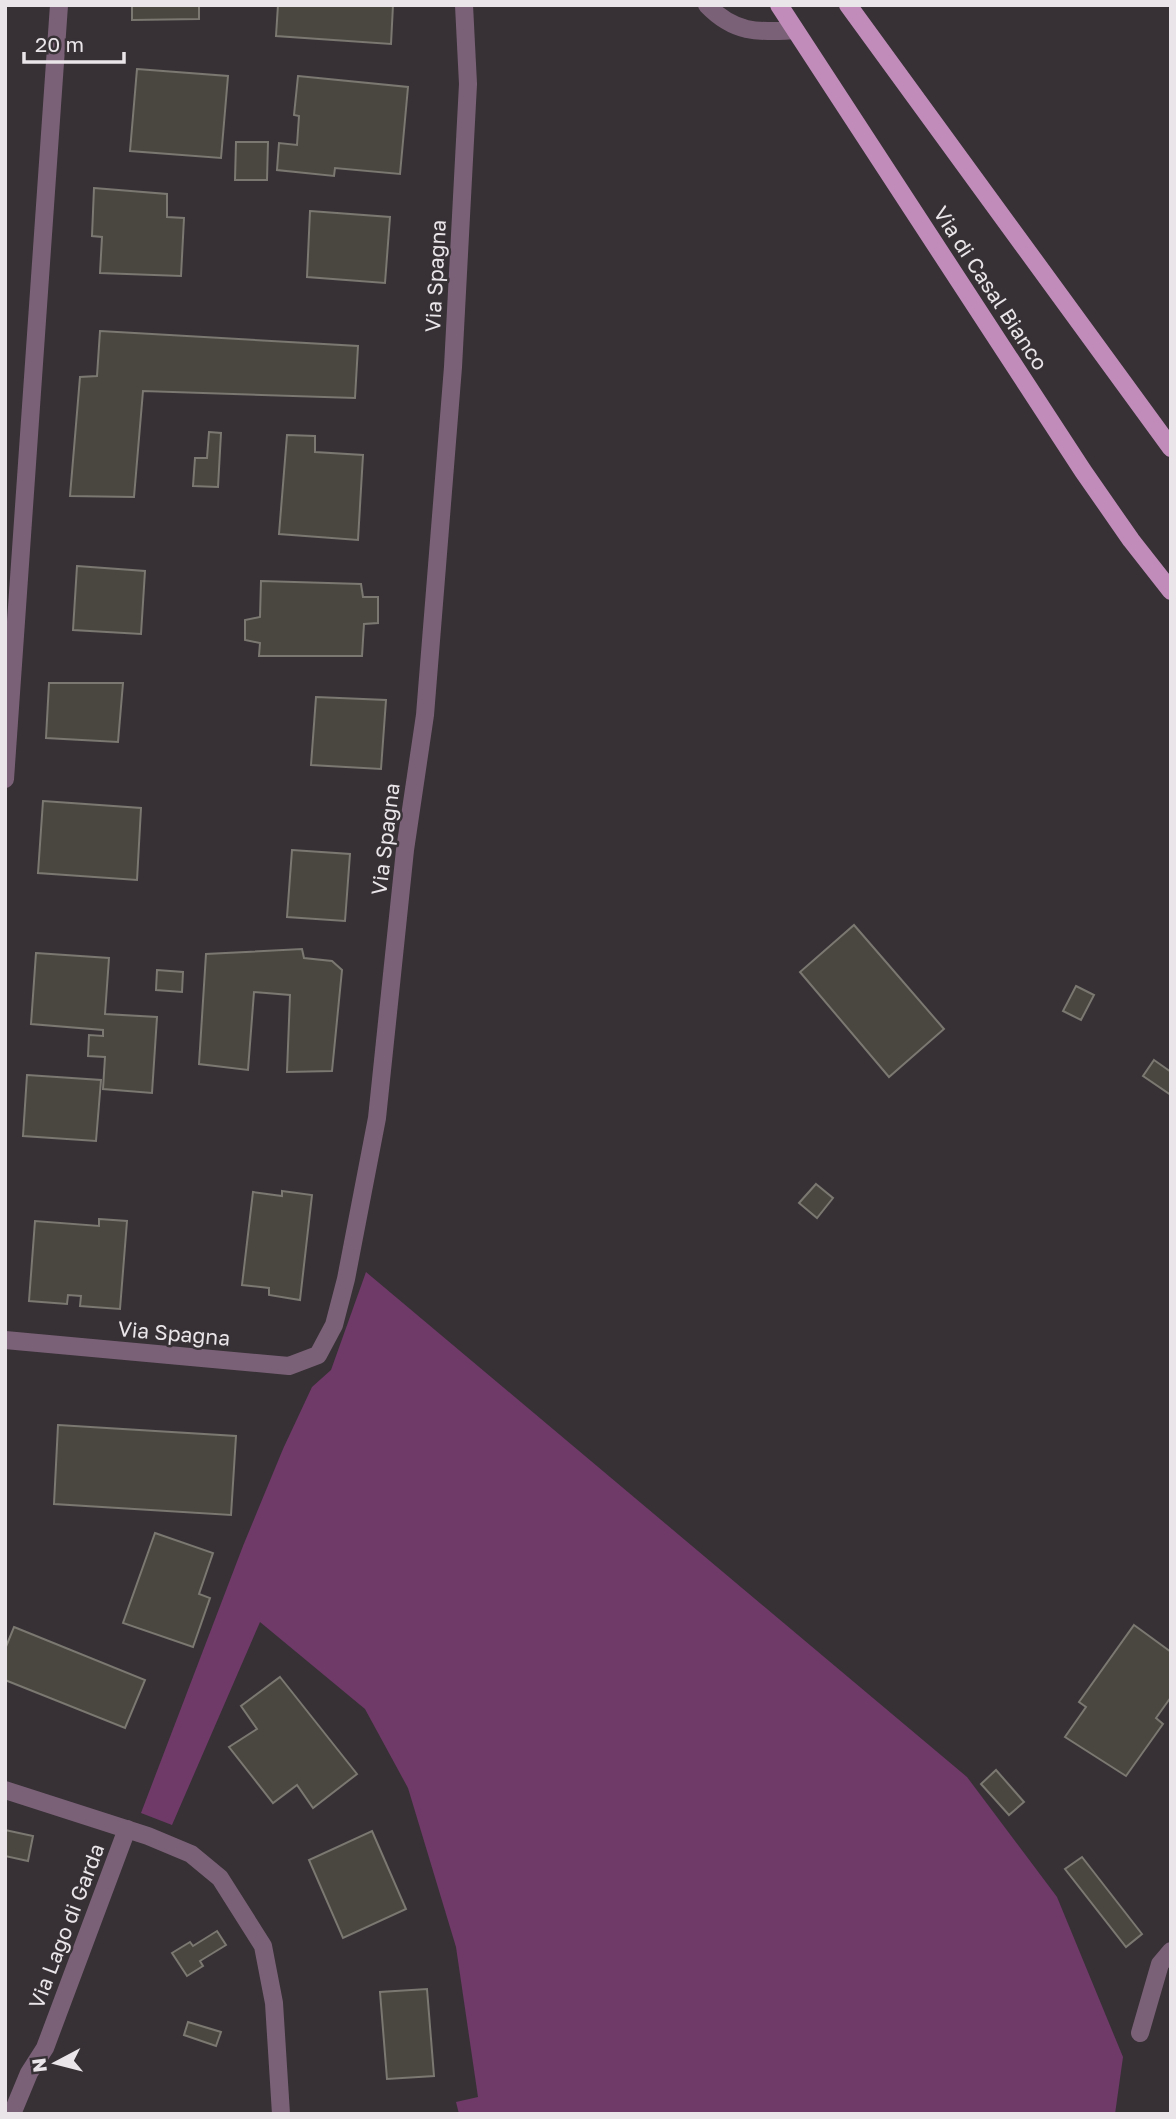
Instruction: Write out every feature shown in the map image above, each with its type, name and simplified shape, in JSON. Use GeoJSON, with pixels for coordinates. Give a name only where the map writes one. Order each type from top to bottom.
{"type":"FeatureCollection","features":[{"type":"Feature","properties":{"kind":"main road","name":"Via di Casal Bianco"},"geometry":{"type":"LineString","coordinates":[[779,5],[1095,489],[1171,591]]}},
{"type":"Feature","properties":{"kind":"main road"},"geometry":{"type":"LineString","coordinates":[[848,5],[1171,448]]}},
{"type":"Feature","properties":{"kind":"street"},"geometry":{"type":"LineString","coordinates":[[5,779],[10,641],[59,5]]}},
{"type":"Feature","properties":{"kind":"street","name":"Via Spagna"},"geometry":{"type":"LineString","coordinates":[[5,1340],[289,1366],[318,1355],[334,1325],[346,1279],[377,1118],[405,850],[425,715],[453,367],[468,84],[464,5]]}},
{"type":"Feature","properties":{"kind":"street"},"geometry":{"type":"LineString","coordinates":[[707,5],[724,20],[740,29],[768,32],[795,30]]}},
{"type":"Feature","properties":{"kind":"street"},"geometry":{"type":"LineString","coordinates":[[5,1790],[127,1829],[191,1854],[220,1878],[263,1946],[274,2003],[281,2114]]}},
{"type":"Feature","properties":{"kind":"street","name":"Via Lago di Garda"},"geometry":{"type":"LineString","coordinates":[[12,2114],[29,2073],[45,2048],[127,1829]]}},
{"type":"Feature","properties":{"kind":"street"},"geometry":{"type":"LineString","coordinates":[[1140,2033],[1160,1964],[1171,1951]]}},
{"type":"Feature","properties":{"kind":"shaded area"},"geometry":{"type":"Polygon","coordinates":[[[366,1272],[967,1777],[1057,1897],[1123,2057],[1115,2114],[459,2114],[456,2102],[478,2097],[456,1947],[408,1788],[365,1709],[260,1622],[172,1825],[141,1813],[283,1449],[312,1387],[331,1370],[366,1272]]]}},
{"type":"Feature","properties":{"kind":"building"},"geometry":{"type":"Polygon","coordinates":[[[132,5],[199,5],[199,19],[132,20],[132,5]]]}},
{"type":"Feature","properties":{"kind":"building"},"geometry":{"type":"Polygon","coordinates":[[[278,5],[393,5],[391,44],[276,36],[278,5]]]}},
{"type":"Feature","properties":{"kind":"building"},"geometry":{"type":"Polygon","coordinates":[[[137,69],[228,76],[221,158],[130,151],[137,69]]]}},
{"type":"Feature","properties":{"kind":"building"},"geometry":{"type":"Polygon","coordinates":[[[298,76],[408,87],[400,174],[335,168],[334,176],[277,170],[279,143],[297,145],[299,116],[294,115],[298,76]]]}},
{"type":"Feature","properties":{"kind":"building"},"geometry":{"type":"Polygon","coordinates":[[[236,142],[268,142],[267,180],[235,180],[236,142]]]}},
{"type":"Feature","properties":{"kind":"building"},"geometry":{"type":"Polygon","coordinates":[[[94,188],[167,194],[167,217],[184,218],[181,276],[100,273],[102,237],[92,236],[94,188]]]}},
{"type":"Feature","properties":{"kind":"building"},"geometry":{"type":"Polygon","coordinates":[[[310,211],[390,217],[385,283],[307,277],[310,211]]]}},
{"type":"Feature","properties":{"kind":"building"},"geometry":{"type":"Polygon","coordinates":[[[100,331],[358,346],[355,398],[143,391],[134,497],[70,496],[80,377],[97,376],[100,331]]]}},
{"type":"Feature","properties":{"kind":"building"},"geometry":{"type":"Polygon","coordinates":[[[209,432],[221,433],[218,487],[193,486],[195,458],[207,458],[209,432]]]}},
{"type":"Feature","properties":{"kind":"building"},"geometry":{"type":"Polygon","coordinates":[[[287,435],[315,436],[315,452],[363,455],[358,540],[279,534],[287,435]]]}},
{"type":"Feature","properties":{"kind":"building"},"geometry":{"type":"Polygon","coordinates":[[[77,566],[145,571],[141,634],[73,630],[77,566]]]}},
{"type":"Feature","properties":{"kind":"building"},"geometry":{"type":"Polygon","coordinates":[[[261,581],[361,584],[363,597],[378,597],[378,623],[364,624],[362,656],[259,656],[260,643],[245,640],[245,620],[260,617],[261,581]]]}},
{"type":"Feature","properties":{"kind":"building"},"geometry":{"type":"Polygon","coordinates":[[[49,683],[123,683],[118,742],[46,738],[49,683]]]}},
{"type":"Feature","properties":{"kind":"building"},"geometry":{"type":"Polygon","coordinates":[[[316,697],[386,700],[381,769],[311,765],[316,697]]]}},
{"type":"Feature","properties":{"kind":"building"},"geometry":{"type":"Polygon","coordinates":[[[43,801],[141,808],[137,880],[38,873],[43,801]]]}},
{"type":"Feature","properties":{"kind":"building"},"geometry":{"type":"Polygon","coordinates":[[[292,850],[350,854],[345,921],[287,917],[292,850]]]}},
{"type":"Feature","properties":{"kind":"building"},"geometry":{"type":"Polygon","coordinates":[[[854,925],[944,1029],[889,1077],[800,972],[854,925]]]}},
{"type":"Feature","properties":{"kind":"building"},"geometry":{"type":"Polygon","coordinates":[[[302,949],[304,958],[332,961],[342,970],[332,1071],[287,1072],[290,995],[254,992],[248,1070],[199,1064],[206,954],[302,949]]]}},
{"type":"Feature","properties":{"kind":"building"},"geometry":{"type":"Polygon","coordinates":[[[36,953],[109,958],[105,1014],[157,1017],[152,1093],[103,1089],[105,1057],[88,1056],[89,1035],[103,1036],[103,1030],[31,1024],[36,953]]]}},
{"type":"Feature","properties":{"kind":"building"},"geometry":{"type":"Polygon","coordinates":[[[157,970],[183,972],[182,992],[156,990],[157,970]]]}},
{"type":"Feature","properties":{"kind":"building"},"geometry":{"type":"Polygon","coordinates":[[[1076,986],[1094,995],[1081,1020],[1063,1011],[1076,986]]]}},
{"type":"Feature","properties":{"kind":"building"},"geometry":{"type":"Polygon","coordinates":[[[1154,1060],[1171,1072],[1171,1095],[1143,1076],[1154,1060]]]}},
{"type":"Feature","properties":{"kind":"building"},"geometry":{"type":"Polygon","coordinates":[[[27,1075],[101,1080],[96,1141],[23,1136],[27,1075]]]}},
{"type":"Feature","properties":{"kind":"building"},"geometry":{"type":"Polygon","coordinates":[[[816,1184],[833,1198],[817,1218],[799,1203],[816,1184]]]}},
{"type":"Feature","properties":{"kind":"building"},"geometry":{"type":"Polygon","coordinates":[[[282,1191],[312,1195],[300,1300],[269,1295],[269,1288],[242,1285],[253,1192],[282,1196],[282,1191]]]}},
{"type":"Feature","properties":{"kind":"building"},"geometry":{"type":"Polygon","coordinates":[[[99,1219],[127,1221],[120,1309],[80,1306],[81,1296],[68,1295],[67,1304],[29,1301],[35,1221],[99,1226],[99,1219]]]}},
{"type":"Feature","properties":{"kind":"building"},"geometry":{"type":"Polygon","coordinates":[[[58,1425],[236,1436],[231,1515],[54,1504],[58,1425]]]}},
{"type":"Feature","properties":{"kind":"building"},"geometry":{"type":"Polygon","coordinates":[[[155,1533],[213,1553],[199,1594],[210,1598],[193,1647],[123,1623],[155,1533]]]}},
{"type":"Feature","properties":{"kind":"building"},"geometry":{"type":"Polygon","coordinates":[[[1134,1625],[1171,1652],[1171,1697],[1156,1718],[1163,1724],[1126,1776],[1065,1737],[1086,1707],[1079,1702],[1134,1625]]]}},
{"type":"Feature","properties":{"kind":"building"},"geometry":{"type":"Polygon","coordinates":[[[14,1627],[145,1680],[125,1728],[5,1680],[5,1649],[14,1627]]]}},
{"type":"Feature","properties":{"kind":"building"},"geometry":{"type":"Polygon","coordinates":[[[280,1677],[357,1774],[313,1808],[297,1785],[273,1803],[229,1747],[257,1729],[241,1706],[280,1677]]]}},
{"type":"Feature","properties":{"kind":"building"},"geometry":{"type":"Polygon","coordinates":[[[996,1770],[1024,1802],[1009,1815],[981,1784],[996,1770]]]}},
{"type":"Feature","properties":{"kind":"building"},"geometry":{"type":"Polygon","coordinates":[[[5,1830],[33,1836],[28,1861],[5,1856],[5,1830]]]}},
{"type":"Feature","properties":{"kind":"building"},"geometry":{"type":"Polygon","coordinates":[[[372,1831],[406,1909],[343,1938],[309,1860],[372,1831]]]}},
{"type":"Feature","properties":{"kind":"building"},"geometry":{"type":"Polygon","coordinates":[[[1082,1857],[1142,1934],[1126,1947],[1065,1869],[1082,1857]]]}},
{"type":"Feature","properties":{"kind":"building"},"geometry":{"type":"Polygon","coordinates":[[[217,1931],[226,1945],[200,1961],[203,1966],[187,1976],[172,1953],[190,1942],[193,1946],[217,1931]]]}},
{"type":"Feature","properties":{"kind":"building"},"geometry":{"type":"Polygon","coordinates":[[[427,1989],[434,2076],[387,2079],[380,1992],[427,1989]]]}},
{"type":"Feature","properties":{"kind":"building"},"geometry":{"type":"Polygon","coordinates":[[[188,2022],[221,2032],[216,2046],[184,2035],[188,2022]]]}}]}
